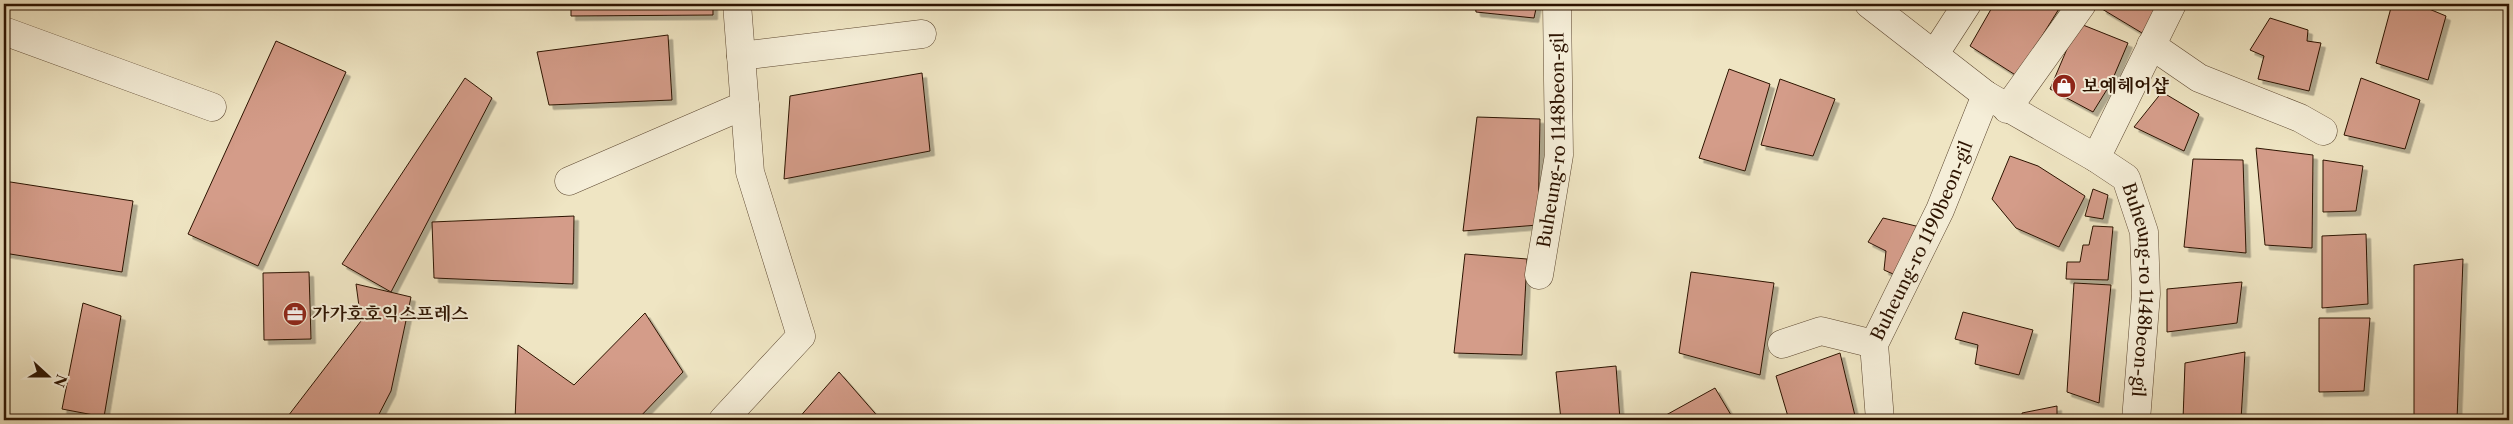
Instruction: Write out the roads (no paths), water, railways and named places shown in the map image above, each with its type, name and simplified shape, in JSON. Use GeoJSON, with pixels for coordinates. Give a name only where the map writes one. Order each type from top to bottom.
{"type":"FeatureCollection","features":[{"type":"Feature","properties":{"kind":"street"},"geometry":{"type":"LineString","coordinates":[[723,420],[801,336],[750,172],[737,4]]}},
{"type":"Feature","properties":{"kind":"street","name":"Buheung-ro 1148beon-gil"},"geometry":{"type":"LineString","coordinates":[[1539,275],[1559,156],[1557,4]]}},
{"type":"Feature","properties":{"kind":"street","name":"Buheung-ro 1148beon-gil"},"geometry":{"type":"LineString","coordinates":[[1869,4],[1997,102],[2096,158],[2126,178],[2144,232],[2146,294],[2136,420]]}},
{"type":"Feature","properties":{"kind":"street"},"geometry":{"type":"LineString","coordinates":[[1934,54],[1967,4]]}},
{"type":"Feature","properties":{"kind":"street","name":"Buheung-ro 1190beon-gil"},"geometry":{"type":"LineString","coordinates":[[1880,420],[1874,344],[1940,210],[1997,102],[2082,4]]}},
{"type":"Feature","properties":{"kind":"street"},"geometry":{"type":"LineString","coordinates":[[2096,158],[2172,4]]}},
{"type":"Feature","properties":{"kind":"street"},"geometry":{"type":"LineString","coordinates":[[4,31],[212,107]]}},
{"type":"Feature","properties":{"kind":"street"},"geometry":{"type":"LineString","coordinates":[[741,56],[922,34]]}},
{"type":"Feature","properties":{"kind":"street"},"geometry":{"type":"LineString","coordinates":[[2151,45],[2199,78],[2287,112],[2323,131]]}},
{"type":"Feature","properties":{"kind":"street"},"geometry":{"type":"LineString","coordinates":[[569,181],[745,106]]}},
{"type":"Feature","properties":{"kind":"street"},"geometry":{"type":"LineString","coordinates":[[1782,344],[1821,331],[1874,344]]}},
{"type":"Feature","properties":{"kind":"place","name":"보예헤어샵"},"geometry":{"type":"Point","coordinates":[2064,86]}},
{"type":"Feature","properties":{"kind":"place","name":"가가호호익스프레스"},"geometry":{"type":"Point","coordinates":[295,314]}}]}
